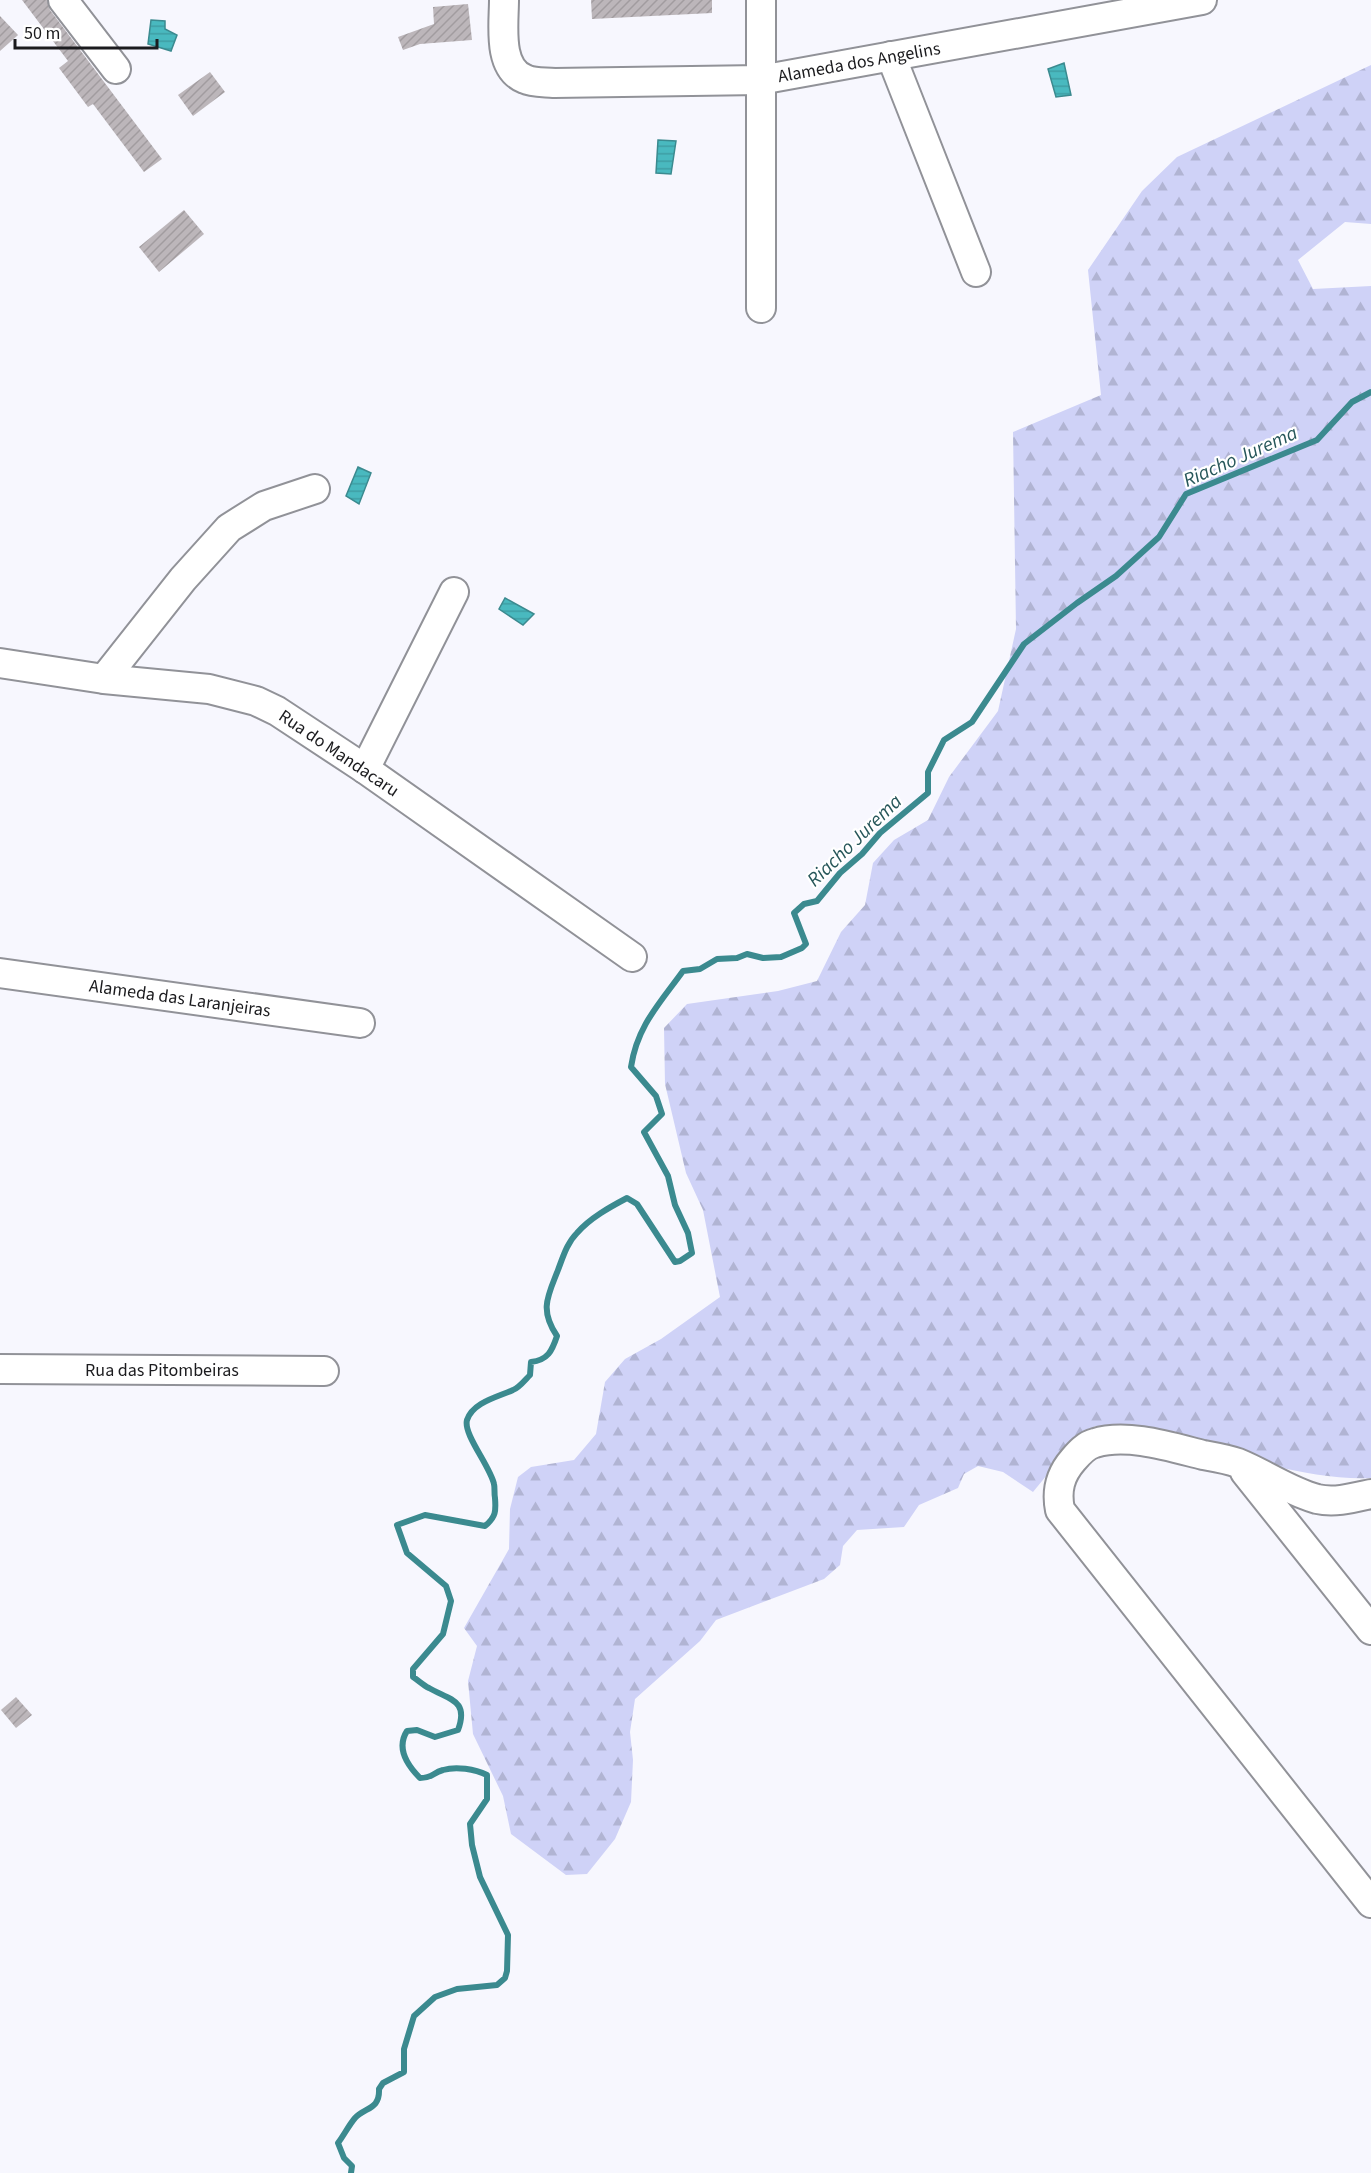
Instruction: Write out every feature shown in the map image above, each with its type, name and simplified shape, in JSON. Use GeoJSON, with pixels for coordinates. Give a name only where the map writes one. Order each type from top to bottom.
{"type":"FeatureCollection","features":[{"type":"Feature","properties":{"kind":"street"},"geometry":{"type":"LineString","coordinates":[[63,0],[116,69]]}},
{"type":"Feature","properties":{"kind":"street","name":"Alameda dos Angelins"},"geometry":{"type":"LineString","coordinates":[[504,0],[507,62],[514,72],[525,79],[554,83],[760,80],[1202,0]]}},
{"type":"Feature","properties":{"kind":"street"},"geometry":{"type":"LineString","coordinates":[[761,0],[761,308]]}},
{"type":"Feature","properties":{"kind":"street"},"geometry":{"type":"LineString","coordinates":[[891,56],[976,272]]}},
{"type":"Feature","properties":{"kind":"street"},"geometry":{"type":"LineString","coordinates":[[104,679],[183,579],[229,528],[264,506],[315,489]]}},
{"type":"Feature","properties":{"kind":"street"},"geometry":{"type":"LineString","coordinates":[[365,769],[454,592]]}},
{"type":"Feature","properties":{"kind":"street","name":"Rua do Mandacaru"},"geometry":{"type":"LineString","coordinates":[[0,663],[104,679],[209,689],[256,701],[299,724],[632,957]]}},
{"type":"Feature","properties":{"kind":"street","name":"Alameda das Laranjeiras"},"geometry":{"type":"LineString","coordinates":[[0,973],[360,1023]]}},
{"type":"Feature","properties":{"kind":"street","name":"Rua das Pitombeiras"},"geometry":{"type":"LineString","coordinates":[[0,1369],[324,1371]]}},
{"type":"Feature","properties":{"kind":"street"},"geometry":{"type":"LineString","coordinates":[[1371,1494],[1340,1501],[1319,1499],[1295,1492],[1237,1462],[1151,1443],[1113,1440],[1093,1443],[1081,1451],[1067,1467],[1057,1494],[1060,1510],[1371,1903]]}},
{"type":"Feature","properties":{"kind":"street"},"geometry":{"type":"LineString","coordinates":[[1237,1462],[1371,1630]]}},
{"type":"Feature","properties":{"kind":"green space"},"geometry":{"type":"Polygon","coordinates":[[[1371,65],[1371,224],[1345,222],[1298,260],[1313,289],[1371,286],[1371,1478],[1346,1478],[1293,1470],[1163,1437],[1095,1426],[1074,1442],[1033,1492],[1003,1472],[978,1466],[964,1474],[958,1488],[919,1505],[904,1527],[857,1530],[843,1546],[840,1565],[824,1579],[716,1620],[700,1641],[635,1699],[630,1732],[633,1760],[631,1802],[615,1839],[587,1874],[566,1875],[511,1834],[503,1796],[473,1734],[468,1681],[477,1646],[464,1628],[509,1549],[510,1509],[518,1477],[531,1467],[574,1460],[596,1434],[605,1382],[625,1359],[661,1339],[720,1297],[703,1210],[686,1173],[665,1084],[664,1028],[687,1004],[778,991],[817,981],[841,932],[865,905],[873,863],[894,840],[928,820],[949,777],[998,711],[1016,629],[1013,432],[1101,395],[1088,270],[1142,191],[1177,157],[1371,65]]]}},
{"type":"Feature","properties":{"kind":"shaded area"},"geometry":{"type":"Polygon","coordinates":[[[151,20],[165,21],[165,29],[177,35],[171,51],[148,44],[151,20]]]}},
{"type":"Feature","properties":{"kind":"shaded area"},"geometry":{"type":"Polygon","coordinates":[[[1064,63],[1071,95],[1056,97],[1048,69],[1064,63]]]}},
{"type":"Feature","properties":{"kind":"shaded area"},"geometry":{"type":"Polygon","coordinates":[[[658,140],[676,141],[671,174],[656,173],[658,140]]]}},
{"type":"Feature","properties":{"kind":"shaded area"},"geometry":{"type":"Polygon","coordinates":[[[358,467],[371,473],[359,504],[346,496],[358,467]]]}},
{"type":"Feature","properties":{"kind":"shaded area"},"geometry":{"type":"Polygon","coordinates":[[[505,598],[534,614],[523,625],[499,609],[505,598]]]}},
{"type":"Feature","properties":{"kind":"building"},"geometry":{"type":"Polygon","coordinates":[[[22,0],[47,0],[50,10],[162,159],[144,172],[93,104],[88,107],[59,68],[68,61],[22,0]]]}},
{"type":"Feature","properties":{"kind":"building"},"geometry":{"type":"Polygon","coordinates":[[[591,0],[712,0],[712,13],[592,19],[591,0]]]}},
{"type":"Feature","properties":{"kind":"building"},"geometry":{"type":"Polygon","coordinates":[[[468,4],[472,40],[420,44],[403,50],[398,37],[434,24],[433,7],[468,4]]]}},
{"type":"Feature","properties":{"kind":"building"},"geometry":{"type":"Polygon","coordinates":[[[0,16],[18,35],[0,51],[0,16]]]}},
{"type":"Feature","properties":{"kind":"building"},"geometry":{"type":"Polygon","coordinates":[[[210,72],[225,92],[193,116],[178,95],[210,72]]]}},
{"type":"Feature","properties":{"kind":"building"},"geometry":{"type":"Polygon","coordinates":[[[184,210],[204,234],[159,272],[139,247],[184,210]]]}},
{"type":"Feature","properties":{"kind":"building"},"geometry":{"type":"Polygon","coordinates":[[[16,1697],[32,1715],[16,1728],[1,1710],[16,1697]]]}},
{"type":"Feature","properties":{"kind":"waterway","name":"Riacho Jurema"},"geometry":{"type":"LineString","coordinates":[[351,2173],[352,2166],[344,2158],[338,2143],[355,2118],[374,2105],[383,2083],[404,2072],[404,2049],[414,2016],[435,1997],[457,1989],[497,1985],[505,1978],[507,1971],[508,1935],[480,1877],[472,1845],[470,1824],[487,1799],[487,1775],[454,1768],[420,1778],[404,1756],[403,1744],[407,1731],[417,1730],[435,1737],[458,1730],[461,1712],[455,1702],[413,1677],[413,1669],[443,1634],[451,1601],[446,1586],[407,1553],[397,1525],[425,1515],[485,1526],[493,1517],[494,1484],[469,1433],[467,1420],[480,1404],[520,1386],[530,1375],[531,1362],[542,1359],[551,1350],[557,1336],[548,1318],[549,1295],[568,1246],[588,1222],[627,1198],[637,1204],[675,1262],[692,1253],[688,1233],[675,1205],[668,1176],[644,1132],[662,1114],[656,1096],[631,1067],[638,1039],[644,1027],[683,971],[700,969],[717,959],[737,958],[747,954],[763,958],[781,957],[802,948],[806,944],[794,913],[804,904],[817,901],[840,873],[862,854],[880,833],[928,793],[928,772],[944,740],[972,722],[1024,644],[1116,576],[1159,537],[1186,494],[1317,440],[1352,402],[1371,392]]}}]}
